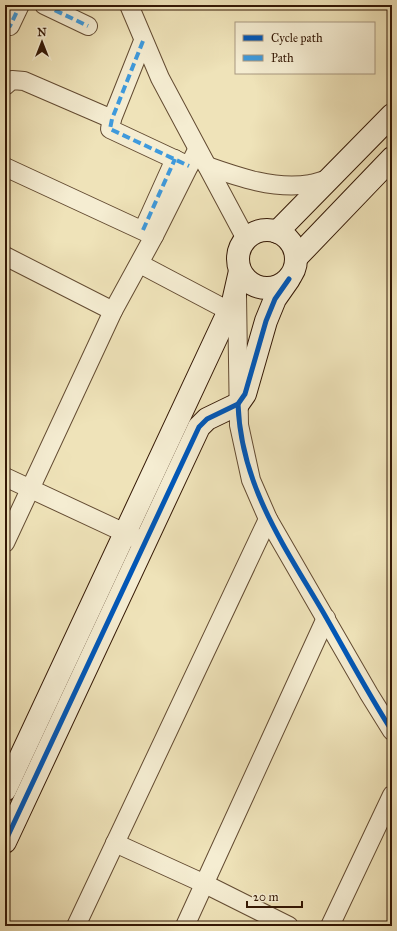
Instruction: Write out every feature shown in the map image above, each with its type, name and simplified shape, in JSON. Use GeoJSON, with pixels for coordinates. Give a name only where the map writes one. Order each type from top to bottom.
{"type":"FeatureCollection","features":[{"type":"Feature","properties":{"kind":"street"},"geometry":{"type":"LineString","coordinates":[[5,24],[10,26],[20,5]]}},
{"type":"Feature","properties":{"kind":"street"},"geometry":{"type":"LineString","coordinates":[[44,5],[88,26]]}},
{"type":"Feature","properties":{"kind":"street"},"geometry":{"type":"LineString","coordinates":[[5,543],[113,311],[140,264],[149,233],[198,150],[163,84],[128,6]]}},
{"type":"Feature","properties":{"kind":"street"},"geometry":{"type":"LineString","coordinates":[[144,41],[112,118],[110,130],[190,164],[240,178],[293,185],[310,184],[330,178]]}},
{"type":"Feature","properties":{"kind":"street"},"geometry":{"type":"LineString","coordinates":[[5,86],[12,80],[24,80],[112,118]]}},
{"type":"Feature","properties":{"kind":"street"},"geometry":{"type":"LineString","coordinates":[[277,232],[392,115]]}},
{"type":"Feature","properties":{"kind":"street"},"geometry":{"type":"LineString","coordinates":[[5,842],[200,427],[207,419],[238,404],[245,394],[269,314],[275,299],[294,272],[297,256],[392,158]]}},
{"type":"Feature","properties":{"kind":"street"},"geometry":{"type":"LineString","coordinates":[[190,164],[246,239]]}},
{"type":"Feature","properties":{"kind":"street"},"geometry":{"type":"LineString","coordinates":[[5,167],[149,233]]}},
{"type":"Feature","properties":{"kind":"street"},"geometry":{"type":"LineString","coordinates":[[297,256],[290,241],[277,232],[260,231],[246,239],[238,254],[238,425],[251,480],[268,519],[369,694],[392,730]]}},
{"type":"Feature","properties":{"kind":"street"},"geometry":{"type":"LineString","coordinates":[[5,256],[113,311]]}},
{"type":"Feature","properties":{"kind":"street"},"geometry":{"type":"LineString","coordinates":[[140,264],[229,311]]}},
{"type":"Feature","properties":{"kind":"street"},"geometry":{"type":"LineString","coordinates":[[238,280],[264,289],[274,288],[290,279]]}},
{"type":"Feature","properties":{"kind":"street"},"geometry":{"type":"LineString","coordinates":[[5,790],[229,311],[238,280]]}},
{"type":"Feature","properties":{"kind":"street"},"geometry":{"type":"LineString","coordinates":[[5,477],[146,543]]}},
{"type":"Feature","properties":{"kind":"street"},"geometry":{"type":"LineString","coordinates":[[76,926],[268,519]]}},
{"type":"Feature","properties":{"kind":"street"},"geometry":{"type":"LineString","coordinates":[[185,926],[326,618]]}},
{"type":"Feature","properties":{"kind":"street"},"geometry":{"type":"LineString","coordinates":[[330,926],[392,795]]}},
{"type":"Feature","properties":{"kind":"street"},"geometry":{"type":"LineString","coordinates":[[115,842],[205,884],[288,926]]}},
{"type":"Feature","properties":{"kind":"marked path"},"geometry":{"type":"LineString","coordinates":[[5,24],[10,26],[20,5]]}},
{"type":"Feature","properties":{"kind":"marked path"},"geometry":{"type":"LineString","coordinates":[[44,5],[88,26]]}},
{"type":"Feature","properties":{"kind":"marked path"},"geometry":{"type":"LineString","coordinates":[[122,5],[131,9]]}},
{"type":"Feature","properties":{"kind":"marked path"},"geometry":{"type":"LineString","coordinates":[[143,41],[112,119],[110,129],[189,166]]}},
{"type":"Feature","properties":{"kind":"marked path"},"geometry":{"type":"LineString","coordinates":[[143,230],[175,159]]}},
{"type":"Feature","properties":{"kind":"cycle path"},"geometry":{"type":"LineString","coordinates":[[5,842],[199,427],[207,419],[238,404],[245,394],[266,321],[275,299],[289,279]]}},
{"type":"Feature","properties":{"kind":"cycle path"},"geometry":{"type":"LineString","coordinates":[[238,404],[241,433],[247,461],[267,513],[279,538],[392,731]]}}]}
